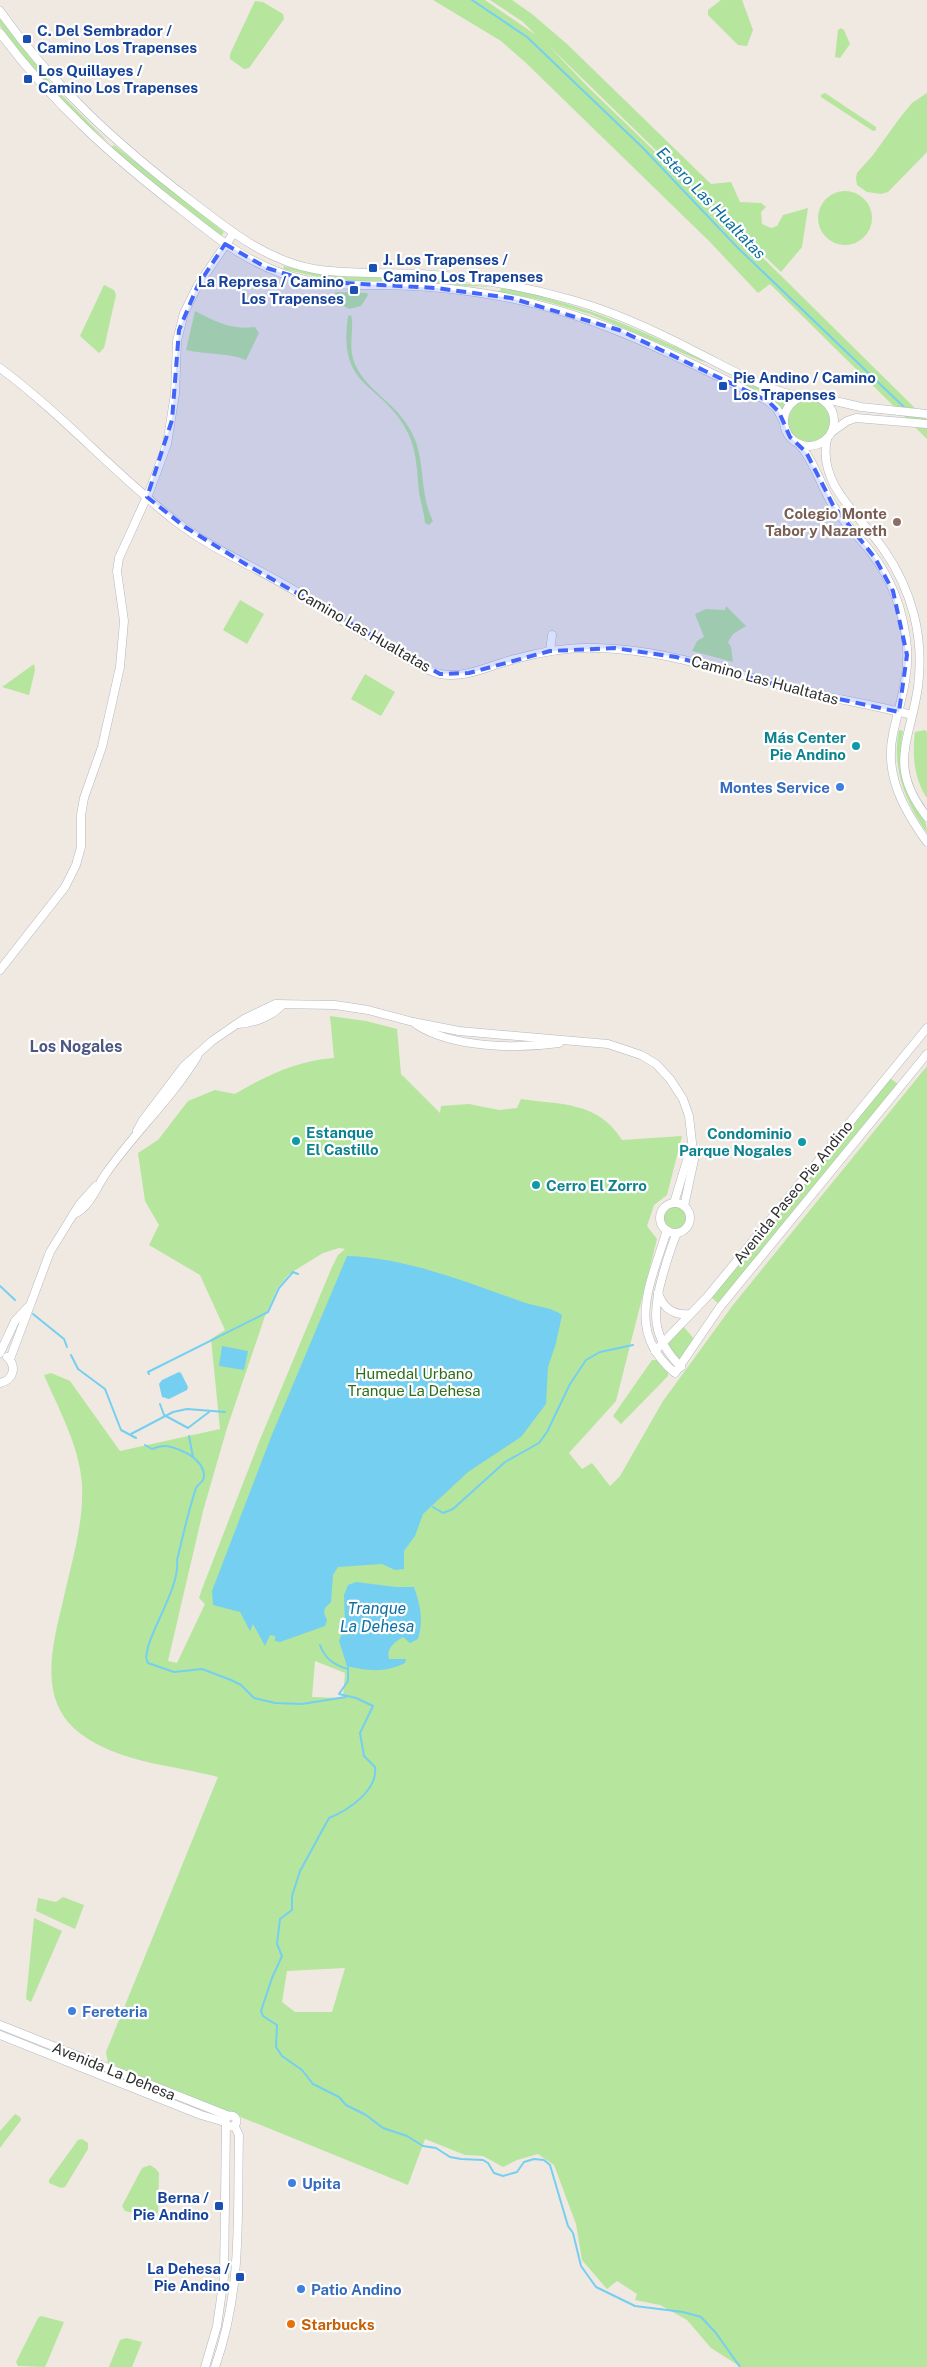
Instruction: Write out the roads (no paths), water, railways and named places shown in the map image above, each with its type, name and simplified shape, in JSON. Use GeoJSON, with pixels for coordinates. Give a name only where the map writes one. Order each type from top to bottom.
{"type":"FeatureCollection","features":[{"type":"Feature","properties":{"kind":"street"},"geometry":{"type":"LineString","coordinates":[[0,11],[57,82],[114,139],[233,234],[274,257],[317,270],[440,275],[497,282],[556,295],[604,310],[659,333],[769,387],[802,397],[820,398],[861,407],[927,414]]}},
{"type":"Feature","properties":{"kind":"street"},"geometry":{"type":"LineString","coordinates":[[0,33],[48,92],[102,146],[140,178],[226,244],[267,268],[308,281],[340,285],[436,288],[487,294],[546,307],[599,323],[642,340],[768,401],[777,409],[790,437],[799,444],[808,456],[833,505],[875,558],[896,598],[902,618],[907,655],[905,688],[892,740],[893,775],[902,802],[927,842]]}},
{"type":"Feature","properties":{"kind":"street"},"geometry":{"type":"LineString","coordinates":[[102,146],[110,144],[114,139]]}},
{"type":"Feature","properties":{"kind":"street"},"geometry":{"type":"LineString","coordinates":[[0,970],[65,887],[76,865],[81,841],[81,814],[84,798],[104,741],[120,667],[124,621],[118,562],[163,456],[172,420],[176,351],[181,322],[198,285],[233,234]]}},
{"type":"Feature","properties":{"kind":"street"},"geometry":{"type":"LineString","coordinates":[[487,294],[494,290],[497,282]]}},
{"type":"Feature","properties":{"kind":"street"},"geometry":{"type":"LineString","coordinates":[[699,368],[716,362]]}},
{"type":"Feature","properties":{"kind":"street","name":"Camino Las Hualtatas"},"geometry":{"type":"LineString","coordinates":[[0,368],[60,416],[176,522],[429,670],[445,674],[462,674],[517,658],[550,651],[597,648],[660,654],[798,690],[912,715]]}},
{"type":"Feature","properties":{"kind":"street"},"geometry":{"type":"LineString","coordinates":[[784,422],[789,406],[802,397]]}},
{"type":"Feature","properties":{"kind":"street"},"geometry":{"type":"LineString","coordinates":[[820,398],[827,402],[833,412],[835,424],[833,431]]}},
{"type":"Feature","properties":{"kind":"street"},"geometry":{"type":"LineString","coordinates":[[799,444],[814,446],[827,439],[833,431],[847,421],[856,418],[927,424]]}},
{"type":"Feature","properties":{"kind":"street"},"geometry":{"type":"LineString","coordinates":[[827,439],[826,461],[838,491],[855,516],[885,550],[900,576],[911,604],[918,632],[920,653],[918,687],[904,745],[906,773],[913,796],[927,817]]}},
{"type":"Feature","properties":{"kind":"street"},"geometry":{"type":"LineString","coordinates":[[550,651],[552,635]]}},
{"type":"Feature","properties":{"kind":"street"},"geometry":{"type":"LineString","coordinates":[[10,1359],[28,1307],[54,1244],[85,1196],[97,1185],[137,1131],[150,1120],[199,1054],[248,1016],[275,1004],[335,1004],[381,1013],[413,1022],[440,1036],[467,1042],[530,1045],[566,1042],[617,1046],[634,1051],[656,1064],[670,1078],[683,1099],[691,1126],[693,1165],[684,1206]]}},
{"type":"Feature","properties":{"kind":"street","name":"Avenida Paseo Pie Andino"},"geometry":{"type":"LineString","coordinates":[[927,1028],[708,1296],[655,1351],[675,1373],[681,1367],[716,1313],[927,1054]]}},
{"type":"Feature","properties":{"kind":"street"},"geometry":{"type":"LineString","coordinates":[[674,1203],[692,1145]]}},
{"type":"Feature","properties":{"kind":"street"},"geometry":{"type":"LineString","coordinates":[[674,1203],[684,1206],[689,1212],[690,1222],[685,1230],[676,1233],[667,1230],[662,1224],[660,1216],[664,1208],[674,1203]]}},
{"type":"Feature","properties":{"kind":"street"},"geometry":{"type":"LineString","coordinates":[[655,1351],[647,1336],[644,1320],[646,1302],[667,1230]]}},
{"type":"Feature","properties":{"kind":"street"},"geometry":{"type":"LineString","coordinates":[[676,1233],[658,1292],[655,1314],[662,1342],[681,1367]]}},
{"type":"Feature","properties":{"kind":"street"},"geometry":{"type":"LineString","coordinates":[[658,1292],[661,1301],[668,1309],[678,1313],[690,1314]]}},
{"type":"Feature","properties":{"kind":"street"},"geometry":{"type":"LineString","coordinates":[[0,1383],[8,1380],[13,1373],[13,1365],[10,1359],[0,1354],[15,1321],[28,1307]]}},
{"type":"Feature","properties":{"kind":"street"},"geometry":{"type":"LineString","coordinates":[[647,1336],[654,1337],[658,1332]]}},
{"type":"Feature","properties":{"kind":"street","name":"Avenida La Dehesa"},"geometry":{"type":"LineString","coordinates":[[0,2025],[229,2122]]}},
{"type":"Feature","properties":{"kind":"street","name":"Avenida La Dehesa"},"geometry":{"type":"LineString","coordinates":[[0,2035],[201,2115],[229,2122]]}},
{"type":"Feature","properties":{"kind":"street"},"geometry":{"type":"LineString","coordinates":[[206,2367],[217,2326],[224,2277],[225,2182],[229,2122]]}},
{"type":"Feature","properties":{"kind":"street"},"geometry":{"type":"LineString","coordinates":[[215,2367],[226,2329],[235,2282],[238,2134],[229,2122]]}},
{"type":"Feature","properties":{"kind":"street"},"geometry":{"type":"LineString","coordinates":[[225,2182],[232,2181],[238,2185]]}},
{"type":"Feature","properties":{"kind":"water","name":"Tranque La Dehesa"},"geometry":{"type":"Polygon","coordinates":[[[347,1256],[394,1262],[439,1273],[529,1304],[551,1309],[562,1315],[548,1367],[546,1404],[521,1437],[468,1472],[423,1514],[415,1536],[404,1551],[404,1569],[395,1570],[382,1564],[338,1567],[333,1575],[331,1602],[325,1608],[324,1613],[327,1620],[325,1626],[280,1642],[275,1641],[275,1636],[270,1635],[265,1646],[253,1624],[250,1631],[240,1612],[213,1605],[212,1591],[271,1437],[347,1256]]]}},
{"type":"Feature","properties":{"kind":"water"},"geometry":{"type":"Polygon","coordinates":[[[222,1346],[248,1351],[244,1370],[219,1366],[222,1346]]]}},
{"type":"Feature","properties":{"kind":"water"},"geometry":{"type":"Polygon","coordinates":[[[179,1372],[188,1387],[187,1390],[169,1399],[162,1397],[159,1384],[162,1380],[179,1372]]]}},
{"type":"Feature","properties":{"kind":"water","name":"Tranque La Dehesa"},"geometry":{"type":"Polygon","coordinates":[[[356,1582],[396,1587],[414,1587],[421,1613],[418,1639],[410,1643],[403,1637],[394,1643],[388,1655],[389,1659],[406,1659],[405,1663],[383,1670],[347,1666],[339,1641],[345,1625],[344,1595],[348,1585],[356,1582]]]}},
{"type":"Feature","properties":{"kind":"waterway","name":"Estero Las Hualtatas"},"geometry":{"type":"LineString","coordinates":[[472,0],[527,37],[642,147],[738,248],[906,409]]}},
{"type":"Feature","properties":{"kind":"waterway"},"geometry":{"type":"LineString","coordinates":[[149,1374],[148,1372],[268,1312],[279,1288],[293,1272],[298,1274]]}},
{"type":"Feature","properties":{"kind":"waterway"},"geometry":{"type":"LineString","coordinates":[[0,1286],[15,1300]]}},
{"type":"Feature","properties":{"kind":"waterway"},"geometry":{"type":"LineString","coordinates":[[33,1314],[64,1339],[67,1347]]}},
{"type":"Feature","properties":{"kind":"waterway"},"geometry":{"type":"LineString","coordinates":[[433,1507],[443,1513],[453,1509],[505,1462],[539,1443],[547,1432],[570,1384],[586,1360],[600,1352],[633,1345]]}},
{"type":"Feature","properties":{"kind":"waterway"},"geometry":{"type":"LineString","coordinates":[[71,1355],[78,1369],[105,1389],[121,1430],[136,1438]]}},
{"type":"Feature","properties":{"kind":"waterway"},"geometry":{"type":"LineString","coordinates":[[160,1404],[164,1415],[188,1428],[209,1412]]}},
{"type":"Feature","properties":{"kind":"waterway"},"geometry":{"type":"LineString","coordinates":[[131,1434],[173,1412],[187,1409],[225,1412]]}},
{"type":"Feature","properties":{"kind":"waterway"},"geometry":{"type":"LineString","coordinates":[[189,1436],[193,1457]]}},
{"type":"Feature","properties":{"kind":"waterway"},"geometry":{"type":"LineString","coordinates":[[145,1445],[152,1449],[160,1446],[171,1447],[186,1453],[200,1464],[204,1476],[196,1488],[191,1506],[177,1560],[175,1581],[148,1647],[146,1657],[148,1663],[174,1672],[202,1669],[241,1685],[254,1698],[275,1703],[302,1704],[346,1697]]}},
{"type":"Feature","properties":{"kind":"waterway"},"geometry":{"type":"LineString","coordinates":[[320,1645],[331,1661],[338,1666],[348,1669]]}},
{"type":"Feature","properties":{"kind":"waterway"},"geometry":{"type":"LineString","coordinates":[[348,1666],[348,1681],[339,1694],[356,1698],[373,1706],[360,1733],[364,1756],[375,1767],[375,1775],[372,1784],[361,1798],[345,1810],[329,1818],[300,1871],[292,1896],[292,1910],[280,1919],[277,1944],[282,1956],[261,2011],[263,2016],[277,2025],[276,2047],[282,2056],[302,2070],[313,2084],[339,2097],[346,2105],[366,2115],[383,2128],[407,2136],[423,2146],[436,2148],[450,2157],[483,2160],[488,2163],[494,2173],[503,2176],[517,2172],[524,2162],[534,2159],[544,2160],[550,2165],[568,2226],[573,2233],[581,2266],[596,2287],[635,2306],[683,2312],[701,2317],[716,2333],[740,2367]]}},
{"type":"Feature","properties":{"kind":"place","name":"C. Del Sembrador / Camino Los Trapenses"},"geometry":{"type":"Point","coordinates":[27,39]}},
{"type":"Feature","properties":{"kind":"place","name":"Los Quillayes / Camino Los Trapenses"},"geometry":{"type":"Point","coordinates":[28,79]}},
{"type":"Feature","properties":{"kind":"place","name":"J. Los Trapenses / Camino Los Trapenses"},"geometry":{"type":"Point","coordinates":[373,268]}},
{"type":"Feature","properties":{"kind":"place","name":"La Represa / Camino Los Trapenses"},"geometry":{"type":"Point","coordinates":[354,290]}},
{"type":"Feature","properties":{"kind":"place","name":"Pie Andino / Camino Los Trapenses"},"geometry":{"type":"Point","coordinates":[723,386]}},
{"type":"Feature","properties":{"kind":"place","name":"Colegio Monte Tabor y Nazareth"},"geometry":{"type":"Point","coordinates":[897,522]}},
{"type":"Feature","properties":{"kind":"place","name":"Más Center Pie Andino"},"geometry":{"type":"Point","coordinates":[856,746]}},
{"type":"Feature","properties":{"kind":"place","name":"Montes Service"},"geometry":{"type":"Point","coordinates":[840,787]}},
{"type":"Feature","properties":{"kind":"place","name":"Estanque El Castillo"},"geometry":{"type":"Point","coordinates":[296,1141]}},
{"type":"Feature","properties":{"kind":"place","name":"Condominio Parque Nogales"},"geometry":{"type":"Point","coordinates":[802,1142]}},
{"type":"Feature","properties":{"kind":"place","name":"Cerro El Zorro"},"geometry":{"type":"Point","coordinates":[536,1185]}},
{"type":"Feature","properties":{"kind":"place","name":"Fereteria"},"geometry":{"type":"Point","coordinates":[72,2011]}},
{"type":"Feature","properties":{"kind":"place","name":"Upita"},"geometry":{"type":"Point","coordinates":[292,2183]}},
{"type":"Feature","properties":{"kind":"place","name":"Berna / Pie Andino"},"geometry":{"type":"Point","coordinates":[219,2206]}},
{"type":"Feature","properties":{"kind":"place","name":"La Dehesa / Pie Andino"},"geometry":{"type":"Point","coordinates":[240,2277]}},
{"type":"Feature","properties":{"kind":"place","name":"Patio Andino"},"geometry":{"type":"Point","coordinates":[301,2289]}},
{"type":"Feature","properties":{"kind":"place","name":"Starbucks"},"geometry":{"type":"Point","coordinates":[291,2324]}},
{"type":"Feature","properties":{"kind":"district","name":"Los Nogales"},"geometry":{"type":"Point","coordinates":[76,1046]}},
{"type":"Feature","properties":{"kind":"park label","name":"Humedal Urbano Tranque La Dehesa"},"geometry":{"type":"Point","coordinates":[414,1382]}}]}
